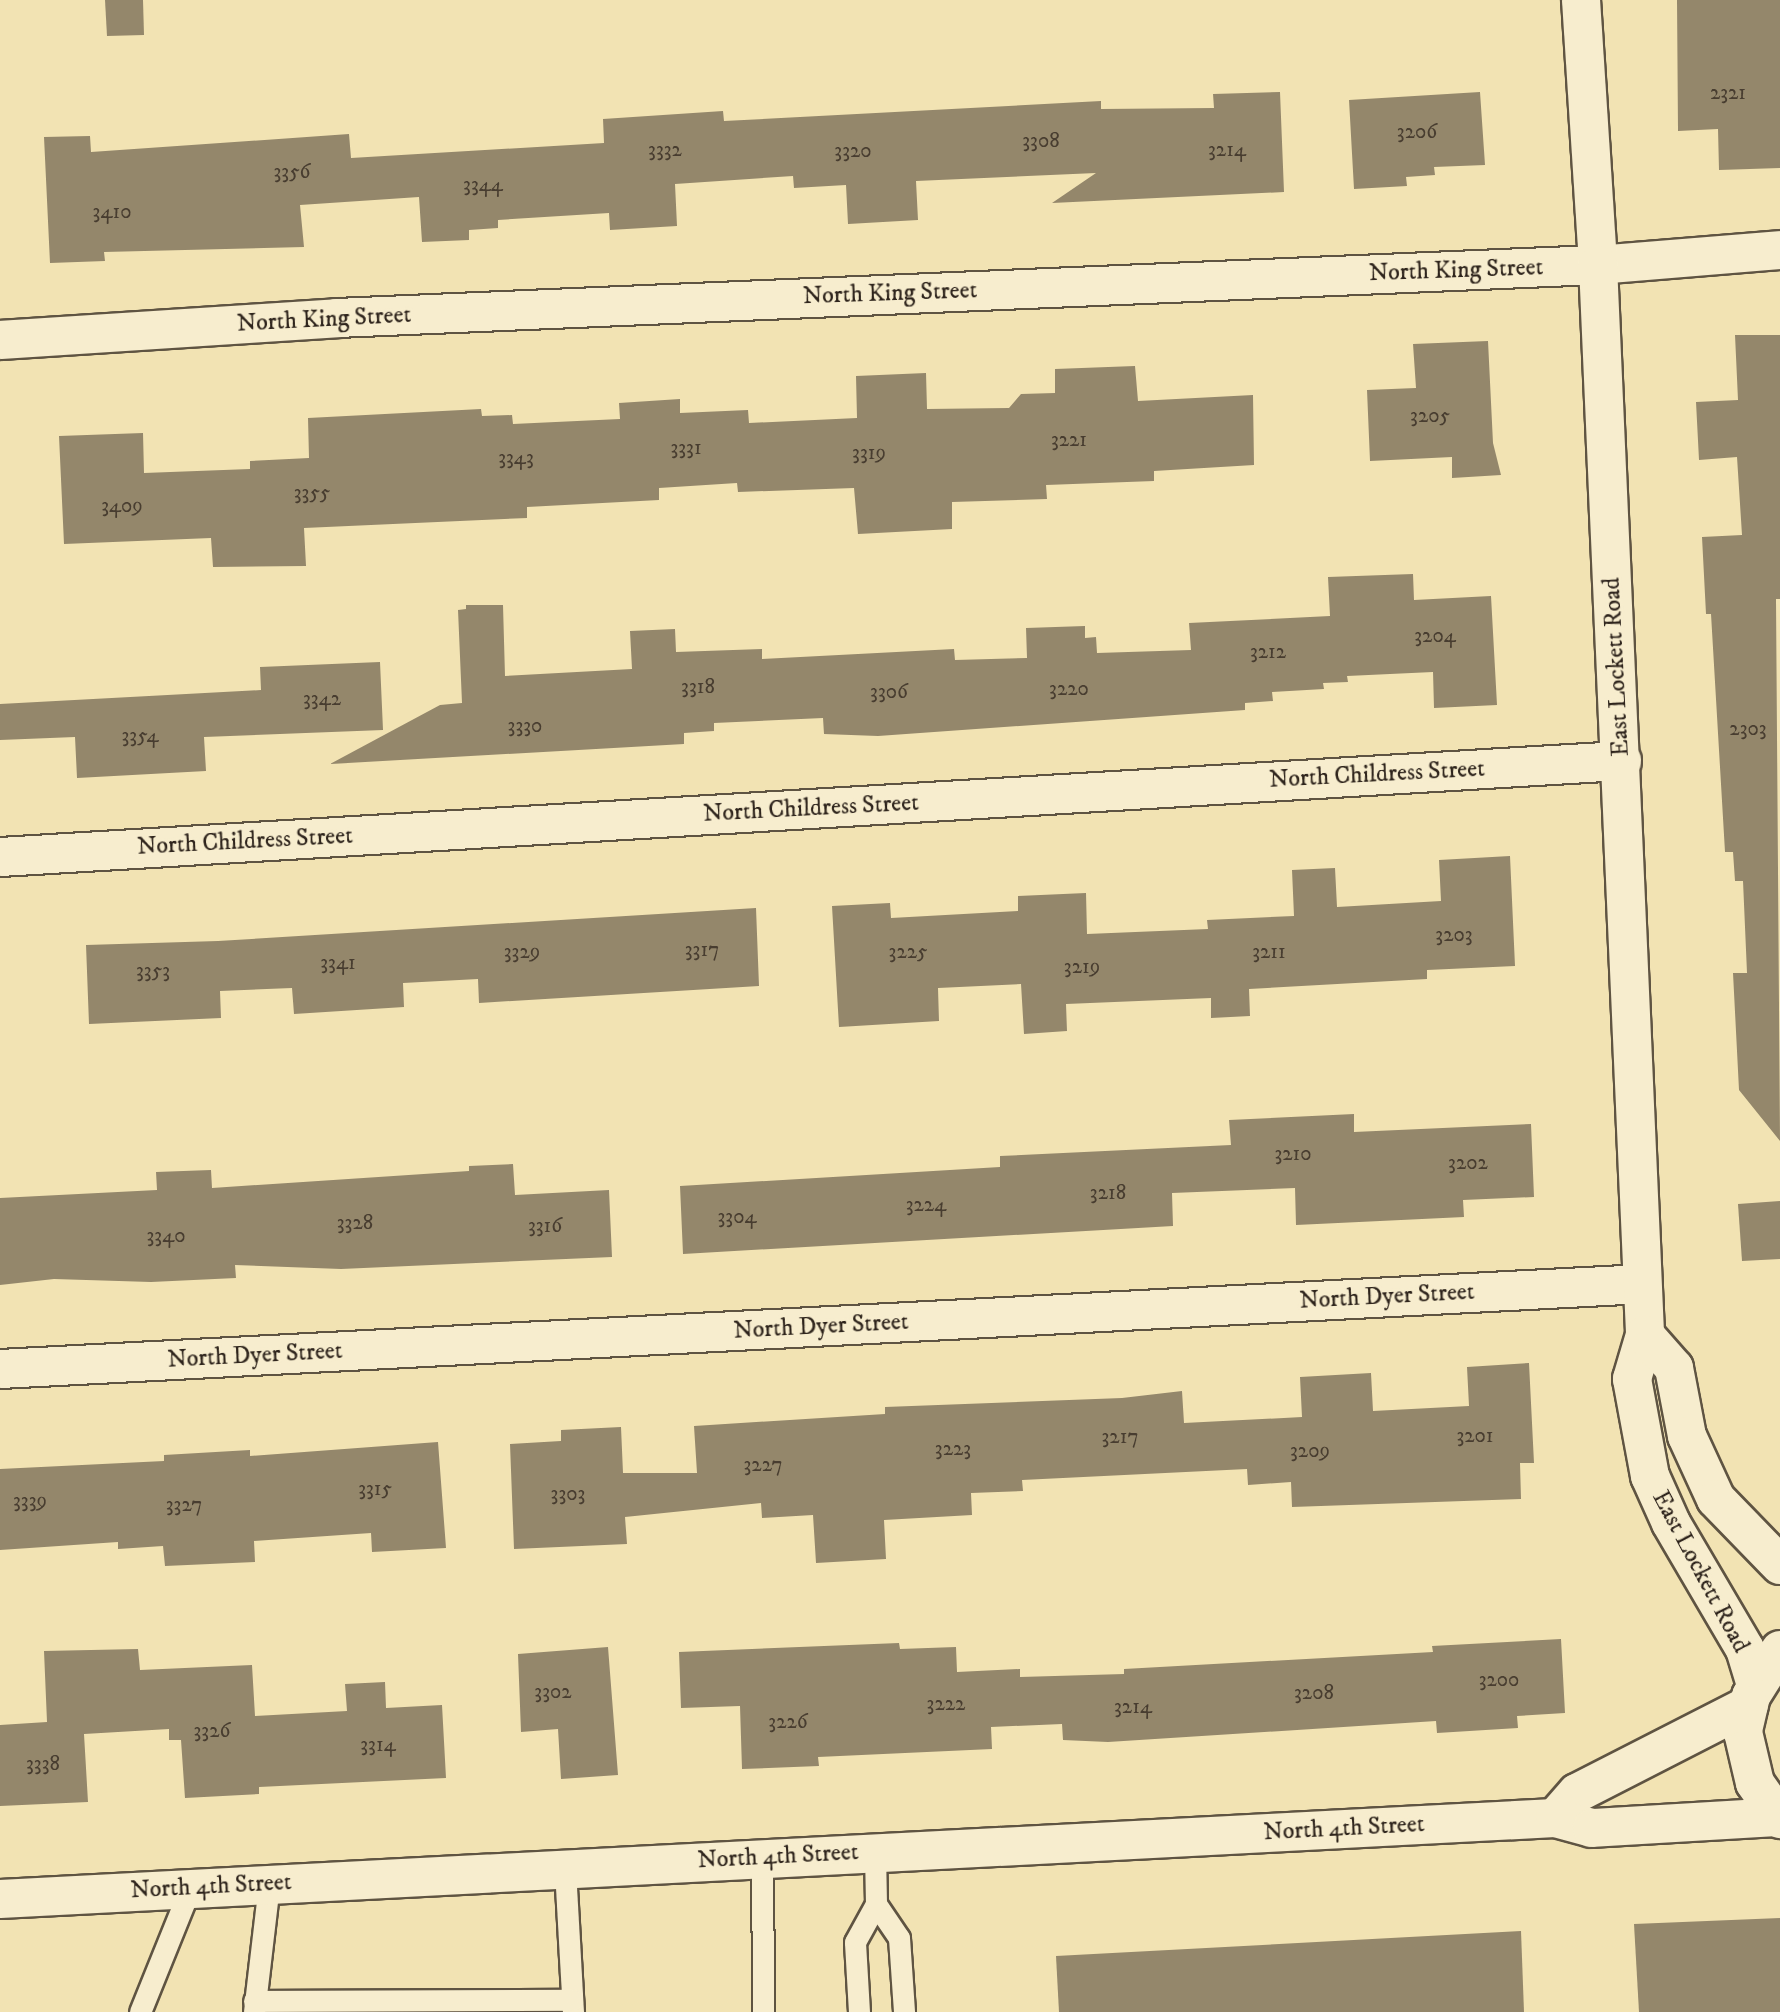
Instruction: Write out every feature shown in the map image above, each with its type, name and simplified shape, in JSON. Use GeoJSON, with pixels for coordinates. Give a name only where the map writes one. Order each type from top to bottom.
{"type":"FeatureCollection","features":[{"type":"Feature","properties":{"kind":"street","name":"East Lockett Road"},"geometry":{"type":"LineString","coordinates":[[1581,0],[1598,265],[1622,761],[1645,1335],[1632,1379],[1638,1430],[1650,1476],[1671,1523],[1745,1649],[1752,1695]]}},
{"type":"Feature","properties":{"kind":"street","name":"North King Street"},"geometry":{"type":"LineString","coordinates":[[0,340],[337,317],[1598,265],[1780,250]]}},
{"type":"Feature","properties":{"kind":"street","name":"North Childress Street"},"geometry":{"type":"LineString","coordinates":[[0,857],[1622,761]]}},
{"type":"Feature","properties":{"kind":"street","name":"North Dyer Street"},"geometry":{"type":"LineString","coordinates":[[0,1369],[1642,1284]]}},
{"type":"Feature","properties":{"kind":"street","name":"East Lockett Road"},"geometry":{"type":"LineString","coordinates":[[1645,1335],[1674,1368],[1687,1436],[1716,1499],[1780,1565]]}},
{"type":"Feature","properties":{"kind":"street"},"geometry":{"type":"LineString","coordinates":[[1779,1818],[1755,1783],[1747,1760],[1743,1732],[1752,1695],[1780,1650]]}},
{"type":"Feature","properties":{"kind":"street"},"geometry":{"type":"LineString","coordinates":[[1555,1818],[1577,1793],[1752,1695]]}},
{"type":"Feature","properties":{"kind":"street","name":"North 4th Street"},"geometry":{"type":"LineString","coordinates":[[0,1899],[1555,1818],[1592,1828],[1779,1818]]}},
{"type":"Feature","properties":{"kind":"lane"},"geometry":{"type":"LineString","coordinates":[[859,2012],[855,1942],[876,1904],[875,1852]]}},
{"type":"Feature","properties":{"kind":"lane"},"geometry":{"type":"LineString","coordinates":[[762,1858],[763,2012]]}},
{"type":"Feature","properties":{"kind":"lane"},"geometry":{"type":"LineString","coordinates":[[269,1884],[254,2006],[572,2006],[565,1869]]}},
{"type":"Feature","properties":{"kind":"lane"},"geometry":{"type":"LineString","coordinates":[[140,2012],[190,1888]]}},
{"type":"Feature","properties":{"kind":"lane"},"geometry":{"type":"LineString","coordinates":[[876,1904],[899,1938],[904,2012]]}},
{"type":"Feature","properties":{"kind":"building"},"geometry":{"type":"Polygon","coordinates":[[[105,0],[143,0],[144,35],[107,36],[105,0]]]}},
{"type":"Feature","properties":{"kind":"building"},"geometry":{"type":"Polygon","coordinates":[[[1677,0],[1780,0],[1780,168],[1719,170],[1718,129],[1678,131],[1677,0]]]}},
{"type":"Feature","properties":{"kind":"building"},"geometry":{"type":"Polygon","coordinates":[[[1280,92],[1284,192],[1052,203],[1096,173],[916,181],[918,220],[848,224],[846,185],[794,188],[793,176],[675,184],[677,226],[610,230],[609,213],[498,220],[498,228],[469,230],[469,240],[422,242],[419,197],[300,205],[304,247],[104,252],[105,261],[50,263],[44,137],[90,136],[91,152],[349,134],[351,158],[604,143],[603,119],[723,111],[724,121],[1101,101],[1101,109],[1214,108],[1213,94],[1280,92]]]}},
{"type":"Feature","properties":{"kind":"building"},"geometry":{"type":"Polygon","coordinates":[[[1480,92],[1485,165],[1434,167],[1435,175],[1406,177],[1407,186],[1354,189],[1349,100],[1480,92]]]}},
{"type":"Feature","properties":{"kind":"building"},"geometry":{"type":"Polygon","coordinates":[[[1735,335],[1780,335],[1780,599],[1776,599],[1780,1141],[1739,1090],[1733,973],[1747,973],[1743,881],[1735,881],[1733,852],[1725,852],[1711,614],[1706,614],[1702,537],[1742,535],[1737,457],[1699,460],[1696,402],[1738,400],[1735,335]]]}},
{"type":"Feature","properties":{"kind":"building"},"geometry":{"type":"Polygon","coordinates":[[[1488,341],[1493,443],[1501,475],[1452,478],[1452,457],[1370,461],[1367,390],[1416,388],[1413,344],[1488,341]]]}},
{"type":"Feature","properties":{"kind":"building"},"geometry":{"type":"Polygon","coordinates":[[[1135,366],[1138,401],[1253,395],[1254,465],[1154,471],[1154,481],[1046,485],[1047,499],[952,502],[952,529],[858,534],[854,488],[738,492],[737,483],[659,488],[659,500],[527,507],[527,518],[304,528],[306,566],[213,567],[211,538],[64,544],[59,436],[143,433],[144,473],[250,469],[250,461],[309,458],[308,418],[481,409],[482,416],[512,415],[513,424],[620,419],[619,403],[680,399],[680,413],[748,410],[749,423],[857,418],[856,376],[926,373],[927,409],[1009,408],[1021,394],[1055,393],[1055,369],[1135,366]]]}},
{"type":"Feature","properties":{"kind":"building"},"geometry":{"type":"Polygon","coordinates":[[[1413,574],[1414,600],[1491,596],[1497,705],[1434,708],[1433,672],[1347,676],[1348,682],[1323,683],[1324,689],[1272,692],[1273,701],[1245,703],[1245,710],[878,736],[824,734],[823,718],[714,723],[714,731],[684,733],[684,744],[330,764],[440,705],[462,703],[458,610],[466,609],[466,605],[503,605],[505,676],[632,669],[630,631],[675,629],[676,652],[762,649],[762,659],[954,649],[955,660],[1027,658],[1026,628],[1085,626],[1085,638],[1096,637],[1097,653],[1191,650],[1189,623],[1330,616],[1328,577],[1413,574]]]}},
{"type":"Feature","properties":{"kind":"building"},"geometry":{"type":"Polygon","coordinates":[[[380,662],[383,730],[204,737],[206,771],[77,778],[75,737],[0,740],[0,704],[261,690],[260,667],[380,662]]]}},
{"type":"Feature","properties":{"kind":"building"},"geometry":{"type":"Polygon","coordinates":[[[1510,856],[1515,966],[1427,970],[1427,979],[1249,989],[1250,1016],[1211,1018],[1211,998],[1066,1004],[1067,1031],[1024,1034],[1021,984],[938,988],[939,1021],[839,1027],[832,906],[890,903],[891,918],[1018,911],[1018,896],[1086,893],[1087,934],[1208,929],[1207,920],[1294,916],[1292,870],[1335,868],[1337,907],[1441,901],[1439,860],[1510,856]]]}},
{"type":"Feature","properties":{"kind":"building"},"geometry":{"type":"Polygon","coordinates":[[[756,908],[759,986],[479,1003],[478,979],[403,983],[404,1007],[294,1014],[292,988],[220,991],[221,1018],[89,1024],[86,945],[218,941],[756,908]]]}},
{"type":"Feature","properties":{"kind":"building"},"geometry":{"type":"Polygon","coordinates":[[[1354,1114],[1354,1132],[1531,1124],[1534,1197],[1463,1200],[1464,1217],[1296,1225],[1295,1188],[1172,1193],[1173,1226],[683,1254],[680,1186],[1000,1167],[1000,1156],[1231,1145],[1229,1120],[1354,1114]]]}},
{"type":"Feature","properties":{"kind":"building"},"geometry":{"type":"Polygon","coordinates":[[[513,1164],[515,1195],[609,1190],[612,1257],[341,1269],[235,1265],[236,1278],[151,1282],[54,1279],[0,1285],[0,1198],[157,1190],[156,1172],[211,1170],[212,1188],[469,1171],[469,1166],[513,1164]]]}},
{"type":"Feature","properties":{"kind":"building"},"geometry":{"type":"Polygon","coordinates":[[[1780,1201],[1780,1259],[1742,1261],[1738,1204],[1780,1201]]]}},
{"type":"Feature","properties":{"kind":"building"},"geometry":{"type":"Polygon","coordinates":[[[1529,1363],[1534,1463],[1520,1463],[1521,1499],[1292,1507],[1291,1482],[1248,1485],[1247,1469],[1022,1480],[1023,1491],[971,1493],[972,1515],[884,1520],[886,1559],[816,1563],[813,1515],[762,1518],[761,1503],[625,1517],[627,1544],[514,1549],[510,1444],[561,1441],[561,1430],[621,1427],[623,1473],[697,1473],[694,1426],[885,1414],[885,1407],[1122,1398],[1182,1391],[1184,1423],[1302,1417],[1300,1377],[1371,1373],[1373,1411],[1469,1406],[1467,1367],[1529,1363]]]}},
{"type":"Feature","properties":{"kind":"building"},"geometry":{"type":"Polygon","coordinates":[[[438,1442],[446,1548],[372,1552],[371,1533],[254,1541],[255,1562],[165,1566],[163,1546],[118,1549],[118,1542],[0,1550],[0,1469],[164,1461],[164,1455],[250,1450],[250,1456],[438,1442]]]}},
{"type":"Feature","properties":{"kind":"building"},"geometry":{"type":"Polygon","coordinates":[[[1561,1639],[1565,1713],[1517,1716],[1518,1728],[1437,1733],[1436,1721],[1108,1742],[1063,1740],[1062,1724],[991,1727],[992,1749],[818,1757],[819,1766],[742,1769],[740,1706],[681,1708],[679,1652],[899,1643],[900,1649],[956,1647],[957,1672],[1020,1669],[1020,1677],[1124,1674],[1124,1669],[1433,1652],[1432,1646],[1561,1639]]]}},
{"type":"Feature","properties":{"kind":"building"},"geometry":{"type":"Polygon","coordinates":[[[608,1647],[618,1775],[561,1779],[558,1729],[521,1732],[518,1654],[608,1647]]]}},
{"type":"Feature","properties":{"kind":"building"},"geometry":{"type":"Polygon","coordinates":[[[138,1649],[140,1670],[252,1665],[255,1716],[347,1711],[345,1684],[385,1682],[386,1708],[442,1705],[446,1778],[259,1787],[259,1794],[185,1798],[181,1740],[169,1740],[169,1729],[84,1734],[88,1802],[0,1806],[0,1725],[47,1722],[44,1651],[138,1649]]]}},
{"type":"Feature","properties":{"kind":"building"},"geometry":{"type":"Polygon","coordinates":[[[1780,1918],[1780,2012],[1639,2012],[1634,1924],[1780,1918]]]}},
{"type":"Feature","properties":{"kind":"building"},"geometry":{"type":"Polygon","coordinates":[[[1521,1931],[1524,2012],[1059,2012],[1056,1956],[1521,1931]]]}}]}
